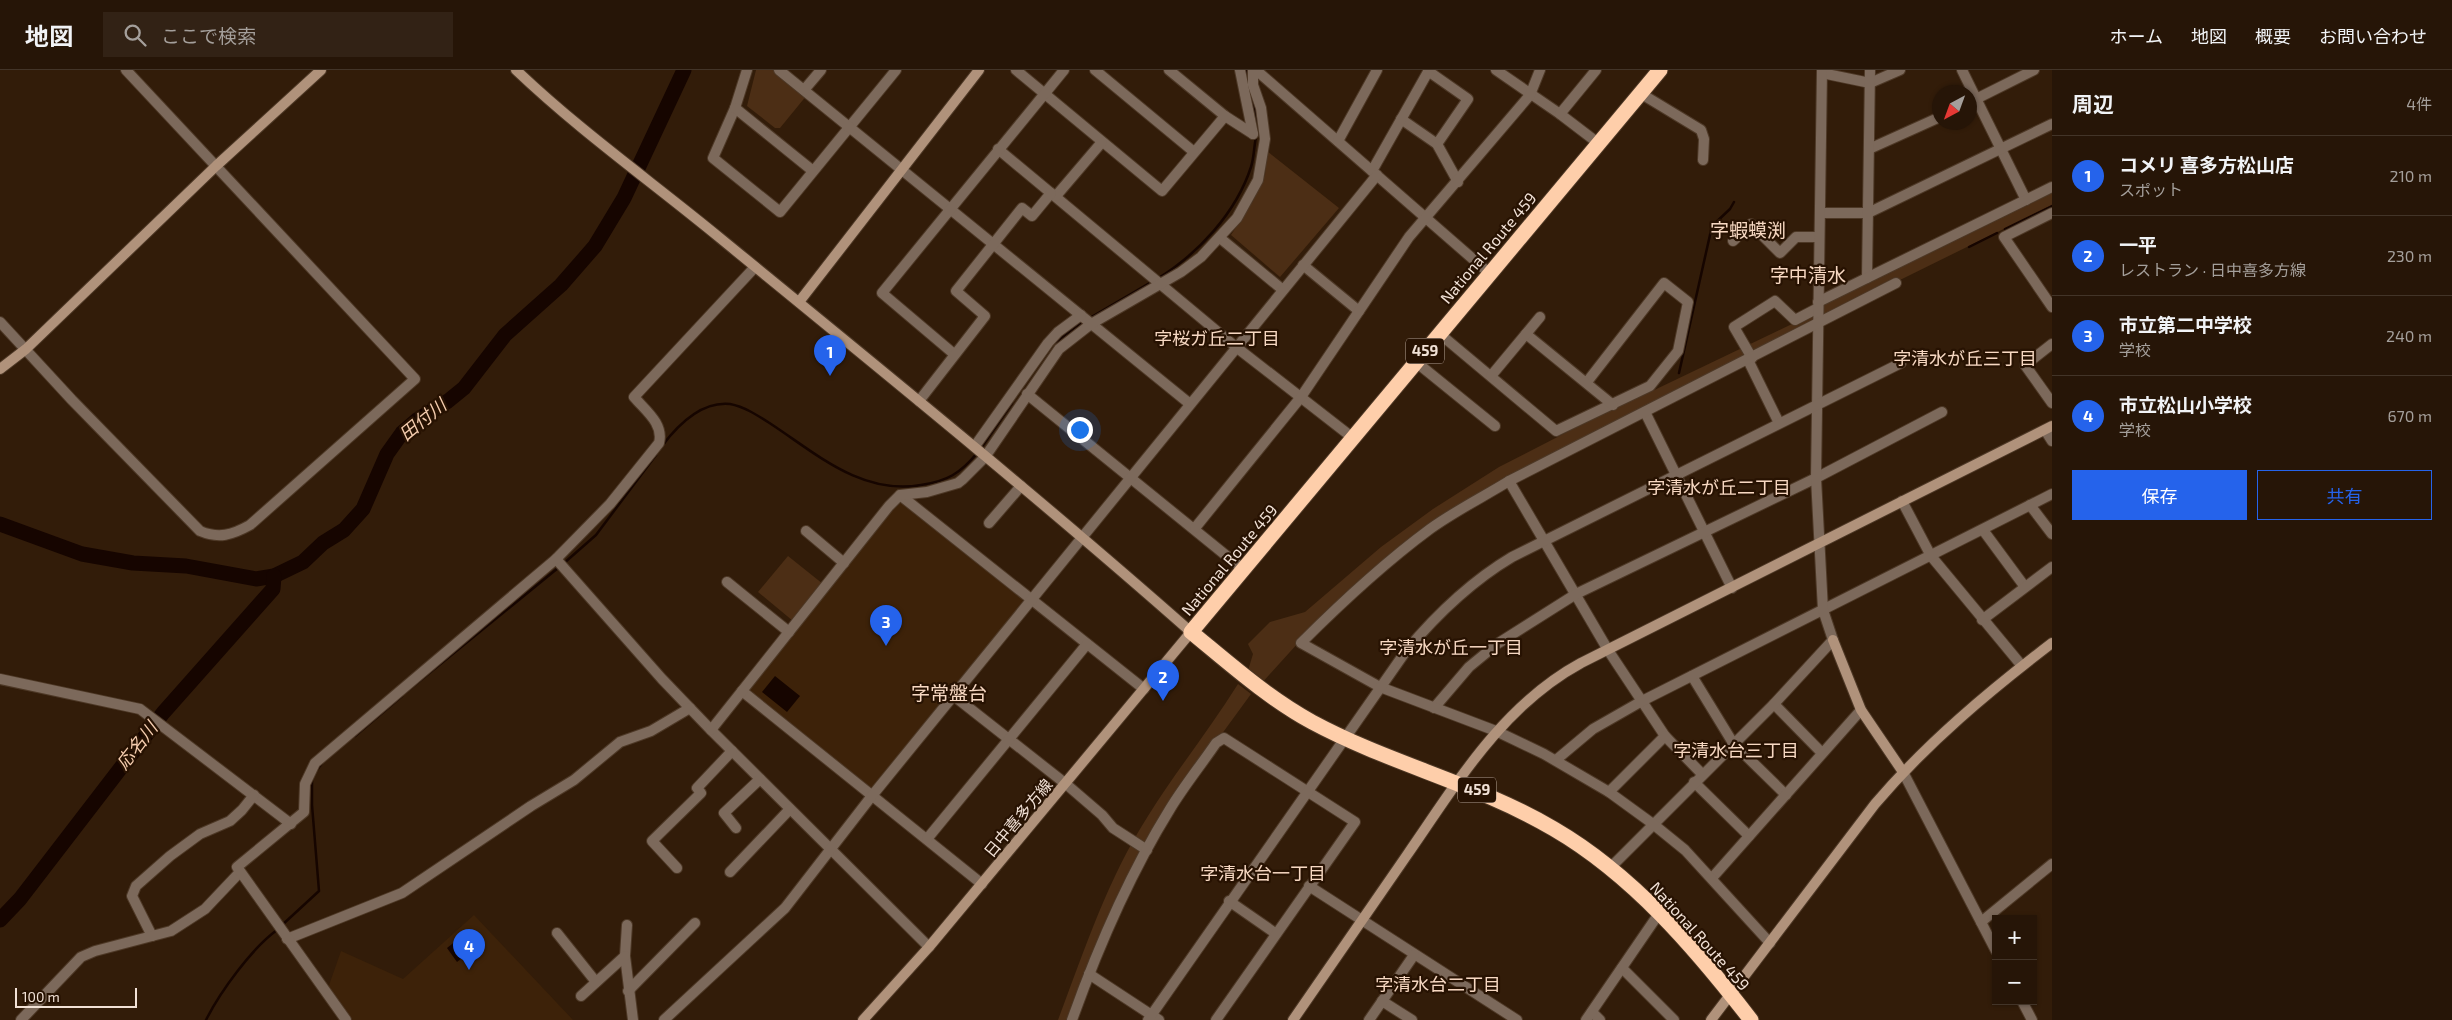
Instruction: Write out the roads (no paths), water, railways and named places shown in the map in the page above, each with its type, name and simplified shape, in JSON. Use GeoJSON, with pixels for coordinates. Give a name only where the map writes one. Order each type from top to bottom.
{"type":"FeatureCollection","features":[{"type":"Feature","properties":{"kind":"highway","name":"National Route 459"},"geometry":{"type":"LineString","coordinates":[[1660,70],[1191,632],[1251,682],[1312,722],[1344,737],[1457,782],[1549,826],[1610,868],[1660,912],[1731,993],[1751,1020]]}},
{"type":"Feature","properties":{"kind":"street"},"geometry":{"type":"LineString","coordinates":[[0,322],[72,400],[200,531],[218,537],[236,533],[250,525],[415,379],[126,70]]}},
{"type":"Feature","properties":{"kind":"street"},"geometry":{"type":"LineString","coordinates":[[0,369],[26,349],[216,166],[321,70]]}},
{"type":"Feature","properties":{"kind":"street"},"geometry":{"type":"LineString","coordinates":[[516,70],[550,102],[673,199],[975,446],[1083,537],[1191,632]]}},
{"type":"Feature","properties":{"kind":"street"},"geometry":{"type":"LineString","coordinates":[[747,70],[735,108],[714,158],[780,212],[896,70]]}},
{"type":"Feature","properties":{"kind":"street"},"geometry":{"type":"LineString","coordinates":[[778,70],[1190,404]]}},
{"type":"Feature","properties":{"kind":"street"},"geometry":{"type":"LineString","coordinates":[[804,90],[821,70]]}},
{"type":"Feature","properties":{"kind":"street"},"geometry":{"type":"LineString","coordinates":[[799,302],[901,168],[979,70]]}},
{"type":"Feature","properties":{"kind":"street"},"geometry":{"type":"LineString","coordinates":[[1016,70],[1162,191],[1225,116]]}},
{"type":"Feature","properties":{"kind":"street"},"geometry":{"type":"LineString","coordinates":[[954,354],[882,293],[1064,70]]}},
{"type":"Feature","properties":{"kind":"street"},"geometry":{"type":"LineString","coordinates":[[1094,70],[1194,152]]}},
{"type":"Feature","properties":{"kind":"street"},"geometry":{"type":"LineString","coordinates":[[1169,70],[1225,116],[1253,134],[1240,70]]}},
{"type":"Feature","properties":{"kind":"street"},"geometry":{"type":"LineString","coordinates":[[1255,70],[1489,273]]}},
{"type":"Feature","properties":{"kind":"street"},"geometry":{"type":"LineString","coordinates":[[711,730],[889,506],[900,496],[927,492],[958,483],[985,456],[1053,355],[1068,340],[1201,257],[1237,218],[1258,180],[1263,157],[1265,139],[1261,108],[1253,84],[1255,70]]}},
{"type":"Feature","properties":{"kind":"street"},"geometry":{"type":"LineString","coordinates":[[1338,141],[1377,70]]}},
{"type":"Feature","properties":{"kind":"street"},"geometry":{"type":"LineString","coordinates":[[1496,70],[1598,143]]}},
{"type":"Feature","properties":{"kind":"street"},"geometry":{"type":"LineString","coordinates":[[1195,528],[1301,397],[1410,237],[1530,95],[1540,70]]}},
{"type":"Feature","properties":{"kind":"street"},"geometry":{"type":"LineString","coordinates":[[1560,114],[1596,70]]}},
{"type":"Feature","properties":{"kind":"street"},"geometry":{"type":"LineString","coordinates":[[1867,278],[1870,70]]}},
{"type":"Feature","properties":{"kind":"street"},"geometry":{"type":"LineString","coordinates":[[1900,70],[1870,83],[1822,71],[1816,478],[1823,610],[1861,710],[1903,772],[1992,943]]}},
{"type":"Feature","properties":{"kind":"street"},"geometry":{"type":"LineString","coordinates":[[1962,70],[1968,85]]}},
{"type":"Feature","properties":{"kind":"street"},"geometry":{"type":"LineString","coordinates":[[1977,98],[2034,70]]}},
{"type":"Feature","properties":{"kind":"street"},"geometry":{"type":"LineString","coordinates":[[664,1020],[785,908],[832,850],[871,797],[1283,290],[1374,173],[1428,71],[1468,99],[1437,144]]}},
{"type":"Feature","properties":{"kind":"street"},"geometry":{"type":"LineString","coordinates":[[1640,93],[1701,130],[1704,139],[1703,160]]}},
{"type":"Feature","properties":{"kind":"street"},"geometry":{"type":"LineString","coordinates":[[1977,107],[2001,149],[2026,200]]}},
{"type":"Feature","properties":{"kind":"street"},"geometry":{"type":"LineString","coordinates":[[735,108],[813,171]]}},
{"type":"Feature","properties":{"kind":"street"},"geometry":{"type":"LineString","coordinates":[[1401,120],[1437,144],[1458,182]]}},
{"type":"Feature","properties":{"kind":"street"},"geometry":{"type":"LineString","coordinates":[[1869,149],[1932,120]]}},
{"type":"Feature","properties":{"kind":"street"},"geometry":{"type":"LineString","coordinates":[[1820,214],[1868,213],[2052,124]]}},
{"type":"Feature","properties":{"kind":"street"},"geometry":{"type":"LineString","coordinates":[[919,401],[985,316],[956,291],[1022,208],[1032,216],[1102,142]]}},
{"type":"Feature","properties":{"kind":"street"},"geometry":{"type":"LineString","coordinates":[[998,149],[1162,283],[1236,347],[1353,438]]}},
{"type":"Feature","properties":{"kind":"street"},"geometry":{"type":"LineString","coordinates":[[1778,424],[1734,327],[1775,301],[1795,320],[1867,278],[2052,187]]}},
{"type":"Feature","properties":{"kind":"street"},"geometry":{"type":"LineString","coordinates":[[2052,213],[2004,236],[2052,307]]}},
{"type":"Feature","properties":{"kind":"street"},"geometry":{"type":"LineString","coordinates":[[1733,241],[1751,224],[1780,253],[1796,236],[1819,237]]}},
{"type":"Feature","properties":{"kind":"street"},"geometry":{"type":"LineString","coordinates":[[1220,238],[1283,290]]}},
{"type":"Feature","properties":{"kind":"street"},"geometry":{"type":"LineString","coordinates":[[1303,265],[1360,311]]}},
{"type":"Feature","properties":{"kind":"street"},"geometry":{"type":"LineString","coordinates":[[346,1020],[238,867],[304,812],[305,784],[315,763],[556,559],[610,504],[658,444],[661,435],[660,428],[634,397],[755,267]]}},
{"type":"Feature","properties":{"kind":"street"},"geometry":{"type":"LineString","coordinates":[[1440,334],[1556,431],[1650,386],[1678,351],[1688,302],[1664,283],[1587,382]]}},
{"type":"Feature","properties":{"kind":"street"},"geometry":{"type":"LineString","coordinates":[[1770,943],[1685,850],[1609,792],[1556,760],[1496,731],[1380,687],[1301,643],[1372,576],[1431,529],[1509,481],[1896,283]]}},
{"type":"Feature","properties":{"kind":"street"},"geometry":{"type":"LineString","coordinates":[[975,446],[1048,343],[1058,332],[1081,315]]}},
{"type":"Feature","properties":{"kind":"street"},"geometry":{"type":"LineString","coordinates":[[1491,376],[1540,317]]}},
{"type":"Feature","properties":{"kind":"street"},"geometry":{"type":"LineString","coordinates":[[1526,334],[1613,404]]}},
{"type":"Feature","properties":{"kind":"street"},"geometry":{"type":"LineString","coordinates":[[2052,344],[2025,365],[2052,403]]}},
{"type":"Feature","properties":{"kind":"street"},"geometry":{"type":"LineString","coordinates":[[1416,362],[1495,426]]}},
{"type":"Feature","properties":{"kind":"street"},"geometry":{"type":"LineString","coordinates":[[1089,974],[1153,1018],[1229,901],[1344,737],[1421,632],[1454,599],[1491,570],[1544,540],[1901,363]]}},
{"type":"Feature","properties":{"kind":"street"},"geometry":{"type":"LineString","coordinates":[[1027,394],[1195,528],[1244,570]]}},
{"type":"Feature","properties":{"kind":"street"},"geometry":{"type":"LineString","coordinates":[[1644,412],[1732,588]]}},
{"type":"Feature","properties":{"kind":"street"},"geometry":{"type":"LineString","coordinates":[[1434,708],[1469,667],[1497,644],[1576,594],[1816,478],[1942,412]]}},
{"type":"Feature","properties":{"kind":"street"},"geometry":{"type":"LineString","coordinates":[[1293,1020],[1457,782],[1496,731],[1551,681],[1818,543],[2048,428],[2052,441]]}},
{"type":"Feature","properties":{"kind":"street"},"geometry":{"type":"LineString","coordinates":[[1509,481],[1608,650],[1665,736],[1702,774]]}},
{"type":"Feature","properties":{"kind":"street"},"geometry":{"type":"LineString","coordinates":[[989,523],[1021,486]]}},
{"type":"Feature","properties":{"kind":"street"},"geometry":{"type":"LineString","coordinates":[[1556,760],[1593,729],[1642,701],[2052,494]]}},
{"type":"Feature","properties":{"kind":"street"},"geometry":{"type":"LineString","coordinates":[[900,496],[1144,689]]}},
{"type":"Feature","properties":{"kind":"street"},"geometry":{"type":"LineString","coordinates":[[1902,501],[1931,556],[2022,666]]}},
{"type":"Feature","properties":{"kind":"street"},"geometry":{"type":"LineString","coordinates":[[2030,505],[2052,534]]}},
{"type":"Feature","properties":{"kind":"street"},"geometry":{"type":"LineString","coordinates":[[1983,530],[2025,587]]}},
{"type":"Feature","properties":{"kind":"street"},"geometry":{"type":"LineString","coordinates":[[806,531],[844,563]]}},
{"type":"Feature","properties":{"kind":"street"},"geometry":{"type":"LineString","coordinates":[[556,559],[711,730],[929,948]]}},
{"type":"Feature","properties":{"kind":"street"},"geometry":{"type":"LineString","coordinates":[[1982,620],[2052,567]]}},
{"type":"Feature","properties":{"kind":"street"},"geometry":{"type":"LineString","coordinates":[[727,582],[789,632]]}},
{"type":"Feature","properties":{"kind":"street","name":"日中喜多方線"},"geometry":{"type":"LineString","coordinates":[[863,1020],[929,948],[1191,632]]}},
{"type":"Feature","properties":{"kind":"street"},"geometry":{"type":"LineString","coordinates":[[1610,868],[1774,704],[1833,640]]}},
{"type":"Feature","properties":{"kind":"street"},"geometry":{"type":"LineString","coordinates":[[1712,1020],[1875,804],[1903,772],[1943,733],[2052,643]]}},
{"type":"Feature","properties":{"kind":"street"},"geometry":{"type":"LineString","coordinates":[[927,839],[1087,644]]}},
{"type":"Feature","properties":{"kind":"street"},"geometry":{"type":"LineString","coordinates":[[1692,676],[1733,744],[1786,795]]}},
{"type":"Feature","properties":{"kind":"street"},"geometry":{"type":"LineString","coordinates":[[0,679],[140,709],[291,824]]}},
{"type":"Feature","properties":{"kind":"street"},"geometry":{"type":"LineString","coordinates":[[742,691],[871,797],[982,884]]}},
{"type":"Feature","properties":{"kind":"street"},"geometry":{"type":"LineString","coordinates":[[954,696],[1066,784],[1102,815],[1113,828],[1147,850]]}},
{"type":"Feature","properties":{"kind":"street"},"geometry":{"type":"LineString","coordinates":[[1774,704],[1822,753]]}},
{"type":"Feature","properties":{"kind":"street"},"geometry":{"type":"LineString","coordinates":[[287,939],[402,893],[531,806],[574,780],[620,742],[651,731],[690,708]]}},
{"type":"Feature","properties":{"kind":"street"},"geometry":{"type":"LineString","coordinates":[[1712,878],[1861,710]]}},
{"type":"Feature","properties":{"kind":"street"},"geometry":{"type":"LineString","coordinates":[[1609,792],[1665,736]]}},
{"type":"Feature","properties":{"kind":"street"},"geometry":{"type":"LineString","coordinates":[[1072,1020],[1089,974],[1147,850],[1171,808],[1216,743],[1224,738],[1355,822],[1275,933],[1216,1020]]}},
{"type":"Feature","properties":{"kind":"street"},"geometry":{"type":"LineString","coordinates":[[677,868],[652,841],[701,793],[697,788],[732,751]]}},
{"type":"Feature","properties":{"kind":"street"},"geometry":{"type":"LineString","coordinates":[[736,828],[724,813],[760,778]]}},
{"type":"Feature","properties":{"kind":"street"},"geometry":{"type":"LineString","coordinates":[[1694,782],[1749,836]]}},
{"type":"Feature","properties":{"kind":"street"},"geometry":{"type":"LineString","coordinates":[[152,936],[132,896],[136,886],[186,844],[230,821],[254,795]]}},
{"type":"Feature","properties":{"kind":"street"},"geometry":{"type":"LineString","coordinates":[[730,872],[790,809]]}},
{"type":"Feature","properties":{"kind":"street"},"geometry":{"type":"LineString","coordinates":[[1981,922],[2052,864]]}},
{"type":"Feature","properties":{"kind":"street"},"geometry":{"type":"LineString","coordinates":[[21,1020],[81,957],[95,951],[170,931],[205,909],[240,872]]}},
{"type":"Feature","properties":{"kind":"street"},"geometry":{"type":"LineString","coordinates":[[1309,886],[1517,1020]]}},
{"type":"Feature","properties":{"kind":"street"},"geometry":{"type":"LineString","coordinates":[[1229,901],[1275,933]]}},
{"type":"Feature","properties":{"kind":"street"},"geometry":{"type":"LineString","coordinates":[[1600,1020],[1589,1016],[1660,912]]}},
{"type":"Feature","properties":{"kind":"street"},"geometry":{"type":"LineString","coordinates":[[628,991],[695,922]]}},
{"type":"Feature","properties":{"kind":"street"},"geometry":{"type":"LineString","coordinates":[[627,925],[625,956],[633,1020]]}},
{"type":"Feature","properties":{"kind":"street"},"geometry":{"type":"LineString","coordinates":[[557,933],[596,982]]}},
{"type":"Feature","properties":{"kind":"street"},"geometry":{"type":"LineString","coordinates":[[1369,1020],[1414,955]]}},
{"type":"Feature","properties":{"kind":"street"},"geometry":{"type":"LineString","coordinates":[[580,996],[625,956]]}},
{"type":"Feature","properties":{"kind":"street"},"geometry":{"type":"LineString","coordinates":[[1622,968],[1674,1020]]}},
{"type":"Feature","properties":{"kind":"street"},"geometry":{"type":"LineString","coordinates":[[1382,1002],[1412,1020]]}},
{"type":"Feature","properties":{"kind":"street"},"geometry":{"type":"LineString","coordinates":[[2024,1005],[2032,1020]]}},
{"type":"Feature","properties":{"kind":"waterway","name":"田付川"},"geometry":{"type":"LineString","coordinates":[[0,524],[82,554],[133,563],[186,566],[256,579],[274,576],[303,562],[323,543],[344,530],[363,509],[387,454],[402,433],[417,420],[448,401],[464,388],[505,335],[561,285],[595,246],[624,198],[684,70]]}},
{"type":"Feature","properties":{"kind":"waterway"},"geometry":{"type":"LineString","coordinates":[[1246,70],[1249,82]]}},
{"type":"Feature","properties":{"kind":"waterway"},"geometry":{"type":"LineString","coordinates":[[1251,95],[1257,120],[1256,129]]}},
{"type":"Feature","properties":{"kind":"waterway"},"geometry":{"type":"LineString","coordinates":[[1157,279],[1201,245],[1225,216],[1236,200],[1251,167],[1256,137]]}},
{"type":"Feature","properties":{"kind":"waterway"},"geometry":{"type":"LineString","coordinates":[[1679,373],[1712,226],[1730,209],[1734,202]]}},
{"type":"Feature","properties":{"kind":"waterway"},"geometry":{"type":"LineString","coordinates":[[2005,229],[2052,206]]}},
{"type":"Feature","properties":{"kind":"waterway"},"geometry":{"type":"LineString","coordinates":[[1969,247],[1997,233]]}},
{"type":"Feature","properties":{"kind":"waterway"},"geometry":{"type":"LineString","coordinates":[[1088,319],[1153,281]]}},
{"type":"Feature","properties":{"kind":"waterway"},"geometry":{"type":"LineString","coordinates":[[1056,342],[1083,321]]}},
{"type":"Feature","properties":{"kind":"waterway"},"geometry":{"type":"LineString","coordinates":[[981,448],[1012,403]]}},
{"type":"Feature","properties":{"kind":"waterway"},"geometry":{"type":"LineString","coordinates":[[662,446],[682,423],[691,416],[709,406],[730,404],[742,407],[758,416],[843,470],[861,479],[880,484],[900,487],[921,485],[946,479],[965,466],[978,452]]}},
{"type":"Feature","properties":{"kind":"waterway"},"geometry":{"type":"LineString","coordinates":[[563,564],[596,535],[656,455]]}},
{"type":"Feature","properties":{"kind":"waterway"},"geometry":{"type":"LineString","coordinates":[[406,692],[558,568]]}},
{"type":"Feature","properties":{"kind":"waterway","name":"応名川"},"geometry":{"type":"LineString","coordinates":[[0,920],[20,899],[163,713],[273,589],[274,576]]}},
{"type":"Feature","properties":{"kind":"waterway"},"geometry":{"type":"LineString","coordinates":[[355,736],[402,696]]}},
{"type":"Feature","properties":{"kind":"waterway"},"geometry":{"type":"LineString","coordinates":[[316,771],[323,762]]}},
{"type":"Feature","properties":{"kind":"waterway"},"geometry":{"type":"LineString","coordinates":[[281,926],[319,891],[312,805],[312,778]]}},
{"type":"Feature","properties":{"kind":"waterway"},"geometry":{"type":"LineString","coordinates":[[206,1020],[237,971],[257,948],[277,930]]}},
{"type":"Feature","properties":{"kind":"place","name":"コメリ 喜多方松山店"},"geometry":{"type":"Point","coordinates":[830,376]}},
{"type":"Feature","properties":{"kind":"place","name":"市立第二中学校"},"geometry":{"type":"Point","coordinates":[886,646]}},
{"type":"Feature","properties":{"kind":"place","name":"一平"},"geometry":{"type":"Point","coordinates":[1163,701]}},
{"type":"Feature","properties":{"kind":"place","name":"市立松山小学校"},"geometry":{"type":"Point","coordinates":[469,970]}},
{"type":"Feature","properties":{"kind":"district","name":"字蝦蟆渕"},"geometry":{"type":"Point","coordinates":[1748,230]}},
{"type":"Feature","properties":{"kind":"district","name":"字中清水"},"geometry":{"type":"Point","coordinates":[1808,275]}},
{"type":"Feature","properties":{"kind":"district","name":"字桜ガ丘二丁目"},"geometry":{"type":"Point","coordinates":[1217,339]}},
{"type":"Feature","properties":{"kind":"district","name":"字清水が丘三丁目"},"geometry":{"type":"Point","coordinates":[1965,359]}},
{"type":"Feature","properties":{"kind":"district","name":"字清水が丘二丁目"},"geometry":{"type":"Point","coordinates":[1719,488]}},
{"type":"Feature","properties":{"kind":"district","name":"字清水が丘一丁目"},"geometry":{"type":"Point","coordinates":[1451,648]}},
{"type":"Feature","properties":{"kind":"district","name":"字常盤台"},"geometry":{"type":"Point","coordinates":[949,693]}},
{"type":"Feature","properties":{"kind":"district","name":"字清水台三丁目"},"geometry":{"type":"Point","coordinates":[1736,751]}},
{"type":"Feature","properties":{"kind":"district","name":"字清水台一丁目"},"geometry":{"type":"Point","coordinates":[1263,874]}},
{"type":"Feature","properties":{"kind":"district","name":"字清水台二丁目"},"geometry":{"type":"Point","coordinates":[1438,985]}}]}
